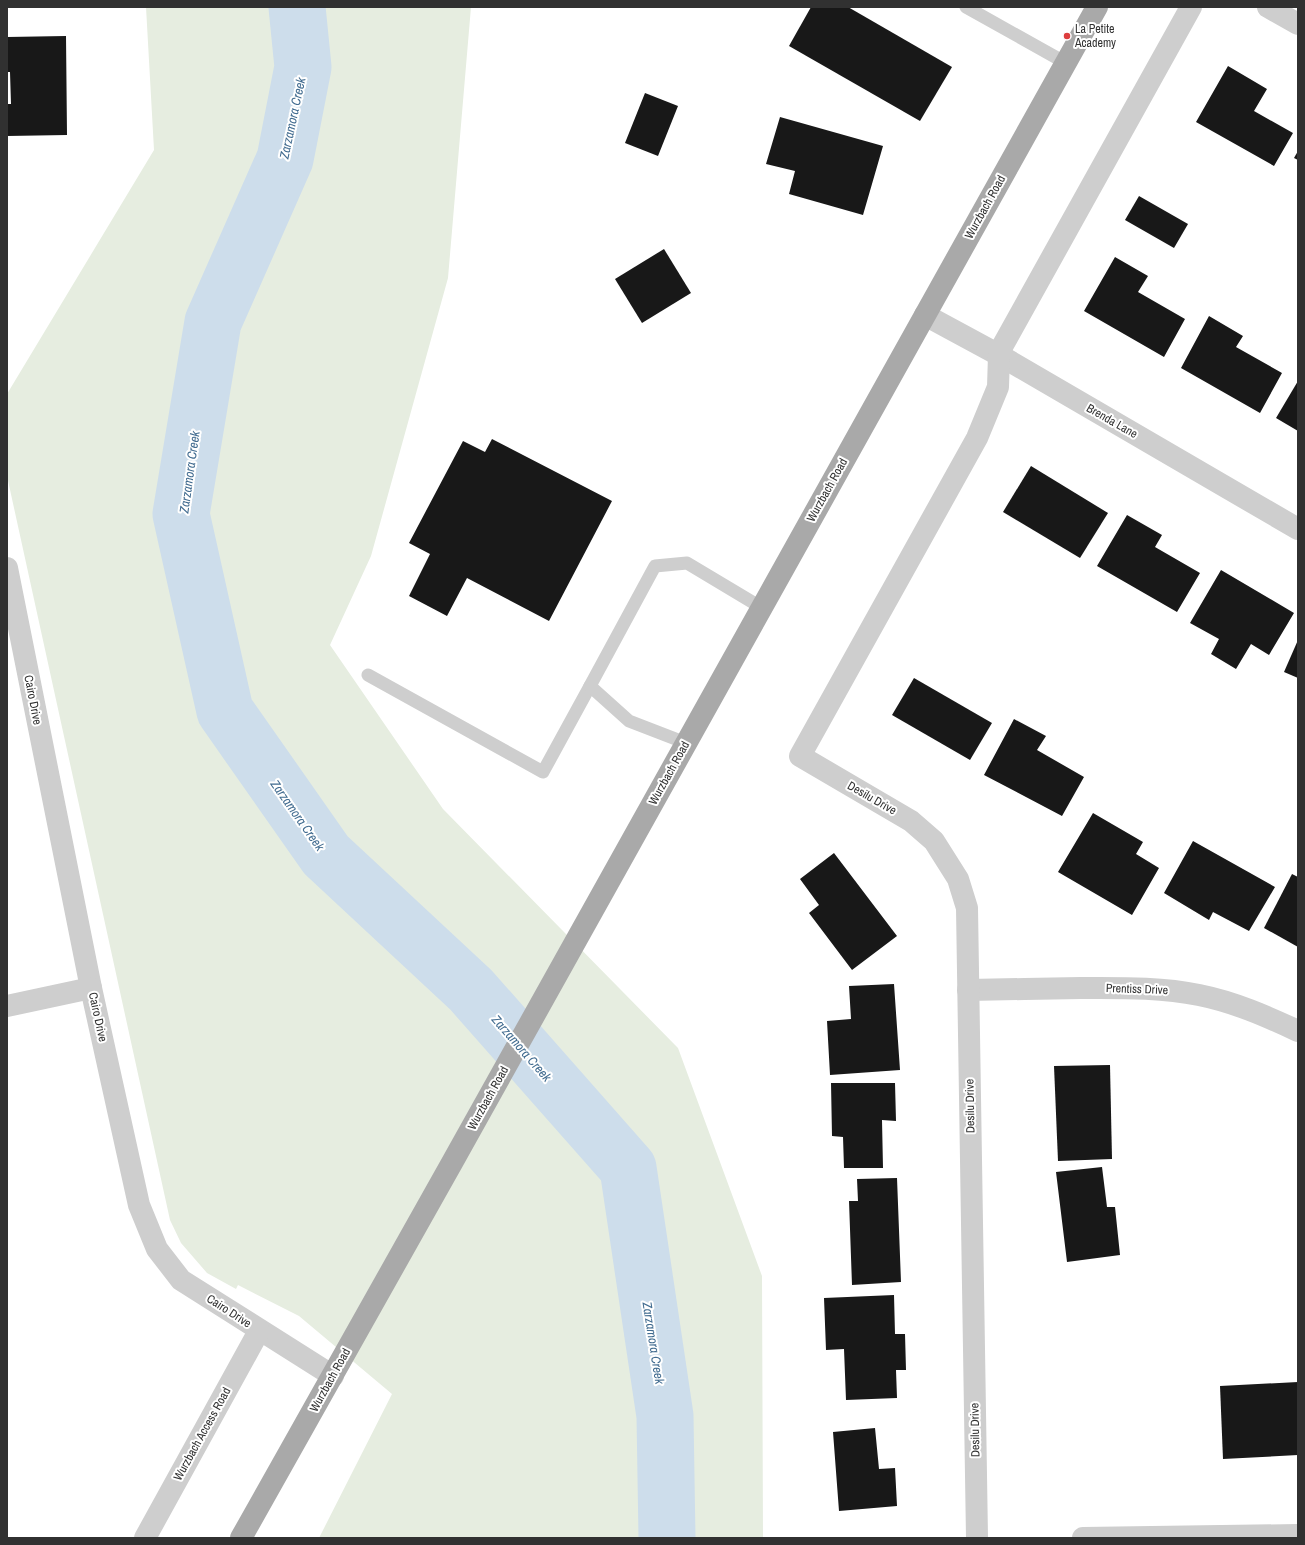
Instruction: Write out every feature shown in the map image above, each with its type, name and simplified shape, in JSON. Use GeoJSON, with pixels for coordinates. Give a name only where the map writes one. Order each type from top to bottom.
{"type":"FeatureCollection","features":[{"type":"Feature","properties":{"kind":"main road","name":"Wurzbach Road"},"geometry":{"type":"LineString","coordinates":[[241,1538],[333,1376],[1097,7]]}},
{"type":"Feature","properties":{"kind":"street"},"geometry":{"type":"LineString","coordinates":[[999,355],[1007,338],[1191,7]]}},
{"type":"Feature","properties":{"kind":"street"},"geometry":{"type":"LineString","coordinates":[[1268,7],[1298,24]]}},
{"type":"Feature","properties":{"kind":"street","name":"Brenda Lane"},"geometry":{"type":"LineString","coordinates":[[925,315],[999,355],[1298,529]]}},
{"type":"Feature","properties":{"kind":"street","name":"Desilu Drive"},"geometry":{"type":"LineString","coordinates":[[977,1538],[966,908],[958,880],[934,841],[911,821],[800,756],[977,438],[998,387],[999,355]]}},
{"type":"Feature","properties":{"kind":"street","name":"Cairo Drive"},"geometry":{"type":"LineString","coordinates":[[7,568],[91,988],[139,1204],[158,1249],[181,1280],[333,1376]]}},
{"type":"Feature","properties":{"kind":"street"},"geometry":{"type":"LineString","coordinates":[[7,1006],[91,988]]}},
{"type":"Feature","properties":{"kind":"street","name":"Prentiss Drive"},"geometry":{"type":"LineString","coordinates":[[968,990],[1163,989],[1199,995],[1235,1004],[1269,1017],[1298,1031]]}},
{"type":"Feature","properties":{"kind":"street","name":"Wurzbach Access Road"},"geometry":{"type":"LineString","coordinates":[[144,1538],[260,1330]]}},
{"type":"Feature","properties":{"kind":"street"},"geometry":{"type":"LineString","coordinates":[[1083,1538],[1298,1535]]}},
{"type":"Feature","properties":{"kind":"lane"},"geometry":{"type":"LineString","coordinates":[[966,7],[1066,63]]}},
{"type":"Feature","properties":{"kind":"lane"},"geometry":{"type":"LineString","coordinates":[[368,675],[544,772],[655,566],[687,563],[762,608]]}},
{"type":"Feature","properties":{"kind":"lane"},"geometry":{"type":"LineString","coordinates":[[590,686],[629,721],[686,743]]}},
{"type":"Feature","properties":{"kind":"shaded area"},"geometry":{"type":"Polygon","coordinates":[[[146,7],[471,7],[448,278],[371,556],[330,645],[443,809],[678,1048],[762,1276],[763,1538],[319,1538],[392,1394],[299,1316],[238,1285],[236,1289],[207,1273],[181,1243],[170,1220],[7,476],[7,394],[154,150],[146,7]]]}},
{"type":"Feature","properties":{"kind":"building"},"geometry":{"type":"Polygon","coordinates":[[[811,7],[848,7],[952,67],[920,121],[789,46],[811,7]]]}},
{"type":"Feature","properties":{"kind":"building"},"geometry":{"type":"Polygon","coordinates":[[[66,36],[67,135],[7,136],[7,104],[11,104],[10,72],[7,72],[7,37],[66,36]]]}},
{"type":"Feature","properties":{"kind":"building"},"geometry":{"type":"Polygon","coordinates":[[[1228,66],[1267,89],[1254,111],[1293,133],[1274,166],[1196,122],[1228,66]]]}},
{"type":"Feature","properties":{"kind":"building"},"geometry":{"type":"Polygon","coordinates":[[[645,93],[678,106],[658,156],[625,143],[645,93]]]}},
{"type":"Feature","properties":{"kind":"building"},"geometry":{"type":"Polygon","coordinates":[[[780,117],[883,146],[863,215],[789,194],[795,171],[766,164],[780,117]]]}},
{"type":"Feature","properties":{"kind":"building"},"geometry":{"type":"Polygon","coordinates":[[[1298,151],[1298,160],[1294,158],[1298,151]]]}},
{"type":"Feature","properties":{"kind":"building"},"geometry":{"type":"Polygon","coordinates":[[[1139,196],[1188,224],[1174,248],[1125,220],[1139,196]]]}},
{"type":"Feature","properties":{"kind":"building"},"geometry":{"type":"Polygon","coordinates":[[[664,249],[691,293],[642,323],[615,279],[664,249]]]}},
{"type":"Feature","properties":{"kind":"building"},"geometry":{"type":"Polygon","coordinates":[[[1115,257],[1148,276],[1138,292],[1185,319],[1164,357],[1084,311],[1115,257]]]}},
{"type":"Feature","properties":{"kind":"building"},"geometry":{"type":"Polygon","coordinates":[[[1209,316],[1243,336],[1236,347],[1282,373],[1260,413],[1181,368],[1209,316]]]}},
{"type":"Feature","properties":{"kind":"building"},"geometry":{"type":"Polygon","coordinates":[[[1298,381],[1298,431],[1276,418],[1298,381]]]}},
{"type":"Feature","properties":{"kind":"building"},"geometry":{"type":"Polygon","coordinates":[[[492,439],[612,501],[549,621],[467,578],[447,616],[409,596],[430,554],[409,543],[463,441],[485,452],[492,439]]]}},
{"type":"Feature","properties":{"kind":"building"},"geometry":{"type":"Polygon","coordinates":[[[1031,466],[1108,513],[1080,558],[1003,512],[1031,466]]]}},
{"type":"Feature","properties":{"kind":"building"},"geometry":{"type":"Polygon","coordinates":[[[1127,515],[1162,535],[1155,547],[1200,573],[1177,612],[1097,566],[1127,515]]]}},
{"type":"Feature","properties":{"kind":"building"},"geometry":{"type":"Polygon","coordinates":[[[1221,570],[1294,613],[1269,655],[1251,644],[1236,669],[1211,654],[1219,639],[1190,623],[1221,570]]]}},
{"type":"Feature","properties":{"kind":"building"},"geometry":{"type":"Polygon","coordinates":[[[1298,640],[1298,678],[1284,672],[1298,640]]]}},
{"type":"Feature","properties":{"kind":"building"},"geometry":{"type":"Polygon","coordinates":[[[914,678],[992,723],[970,760],[892,715],[914,678]]]}},
{"type":"Feature","properties":{"kind":"building"},"geometry":{"type":"Polygon","coordinates":[[[1014,719],[1046,736],[1037,750],[1084,777],[1062,816],[984,775],[1014,719]]]}},
{"type":"Feature","properties":{"kind":"building"},"geometry":{"type":"Polygon","coordinates":[[[1093,813],[1143,842],[1136,854],[1159,868],[1132,915],[1058,872],[1093,813]]]}},
{"type":"Feature","properties":{"kind":"building"},"geometry":{"type":"Polygon","coordinates":[[[1193,841],[1275,887],[1249,931],[1213,912],[1209,920],[1164,893],[1193,841]]]}},
{"type":"Feature","properties":{"kind":"building"},"geometry":{"type":"Polygon","coordinates":[[[834,853],[897,936],[852,970],[809,913],[819,905],[800,879],[834,853]]]}},
{"type":"Feature","properties":{"kind":"building"},"geometry":{"type":"Polygon","coordinates":[[[1292,874],[1298,877],[1298,947],[1264,928],[1292,874]]]}},
{"type":"Feature","properties":{"kind":"building"},"geometry":{"type":"Polygon","coordinates":[[[894,984],[900,1070],[830,1075],[827,1021],[851,1019],[849,986],[894,984]]]}},
{"type":"Feature","properties":{"kind":"building"},"geometry":{"type":"Polygon","coordinates":[[[1110,1065],[1112,1159],[1058,1161],[1054,1066],[1110,1065]]]}},
{"type":"Feature","properties":{"kind":"building"},"geometry":{"type":"Polygon","coordinates":[[[831,1083],[895,1083],[896,1121],[882,1120],[883,1168],[844,1168],[843,1137],[832,1136],[831,1083]]]}},
{"type":"Feature","properties":{"kind":"building"},"geometry":{"type":"Polygon","coordinates":[[[1102,1167],[1107,1207],[1115,1207],[1120,1255],[1067,1262],[1056,1172],[1102,1167]]]}},
{"type":"Feature","properties":{"kind":"building"},"geometry":{"type":"Polygon","coordinates":[[[897,1178],[901,1282],[852,1285],[849,1201],[858,1201],[857,1179],[897,1178]]]}},
{"type":"Feature","properties":{"kind":"building"},"geometry":{"type":"Polygon","coordinates":[[[894,1295],[895,1334],[905,1334],[906,1370],[896,1370],[897,1398],[846,1400],[844,1349],[826,1350],[824,1298],[894,1295]]]}},
{"type":"Feature","properties":{"kind":"building"},"geometry":{"type":"Polygon","coordinates":[[[1298,1382],[1298,1455],[1223,1459],[1220,1386],[1298,1382]]]}},
{"type":"Feature","properties":{"kind":"building"},"geometry":{"type":"Polygon","coordinates":[[[875,1428],[879,1469],[895,1468],[897,1506],[839,1511],[833,1432],[875,1428]]]}},
{"type":"Feature","properties":{"kind":"waterway","name":"Zarzamora Creek"},"geometry":{"type":"LineString","coordinates":[[297,7],[303,67],[285,159],[213,322],[181,514],[225,711],[326,855],[471,990],[628,1168],[665,1416],[667,1538]]}},
{"type":"Feature","properties":{"kind":"place","name":"La Petite Academy"},"geometry":{"type":"Point","coordinates":[1067,36]}}]}
